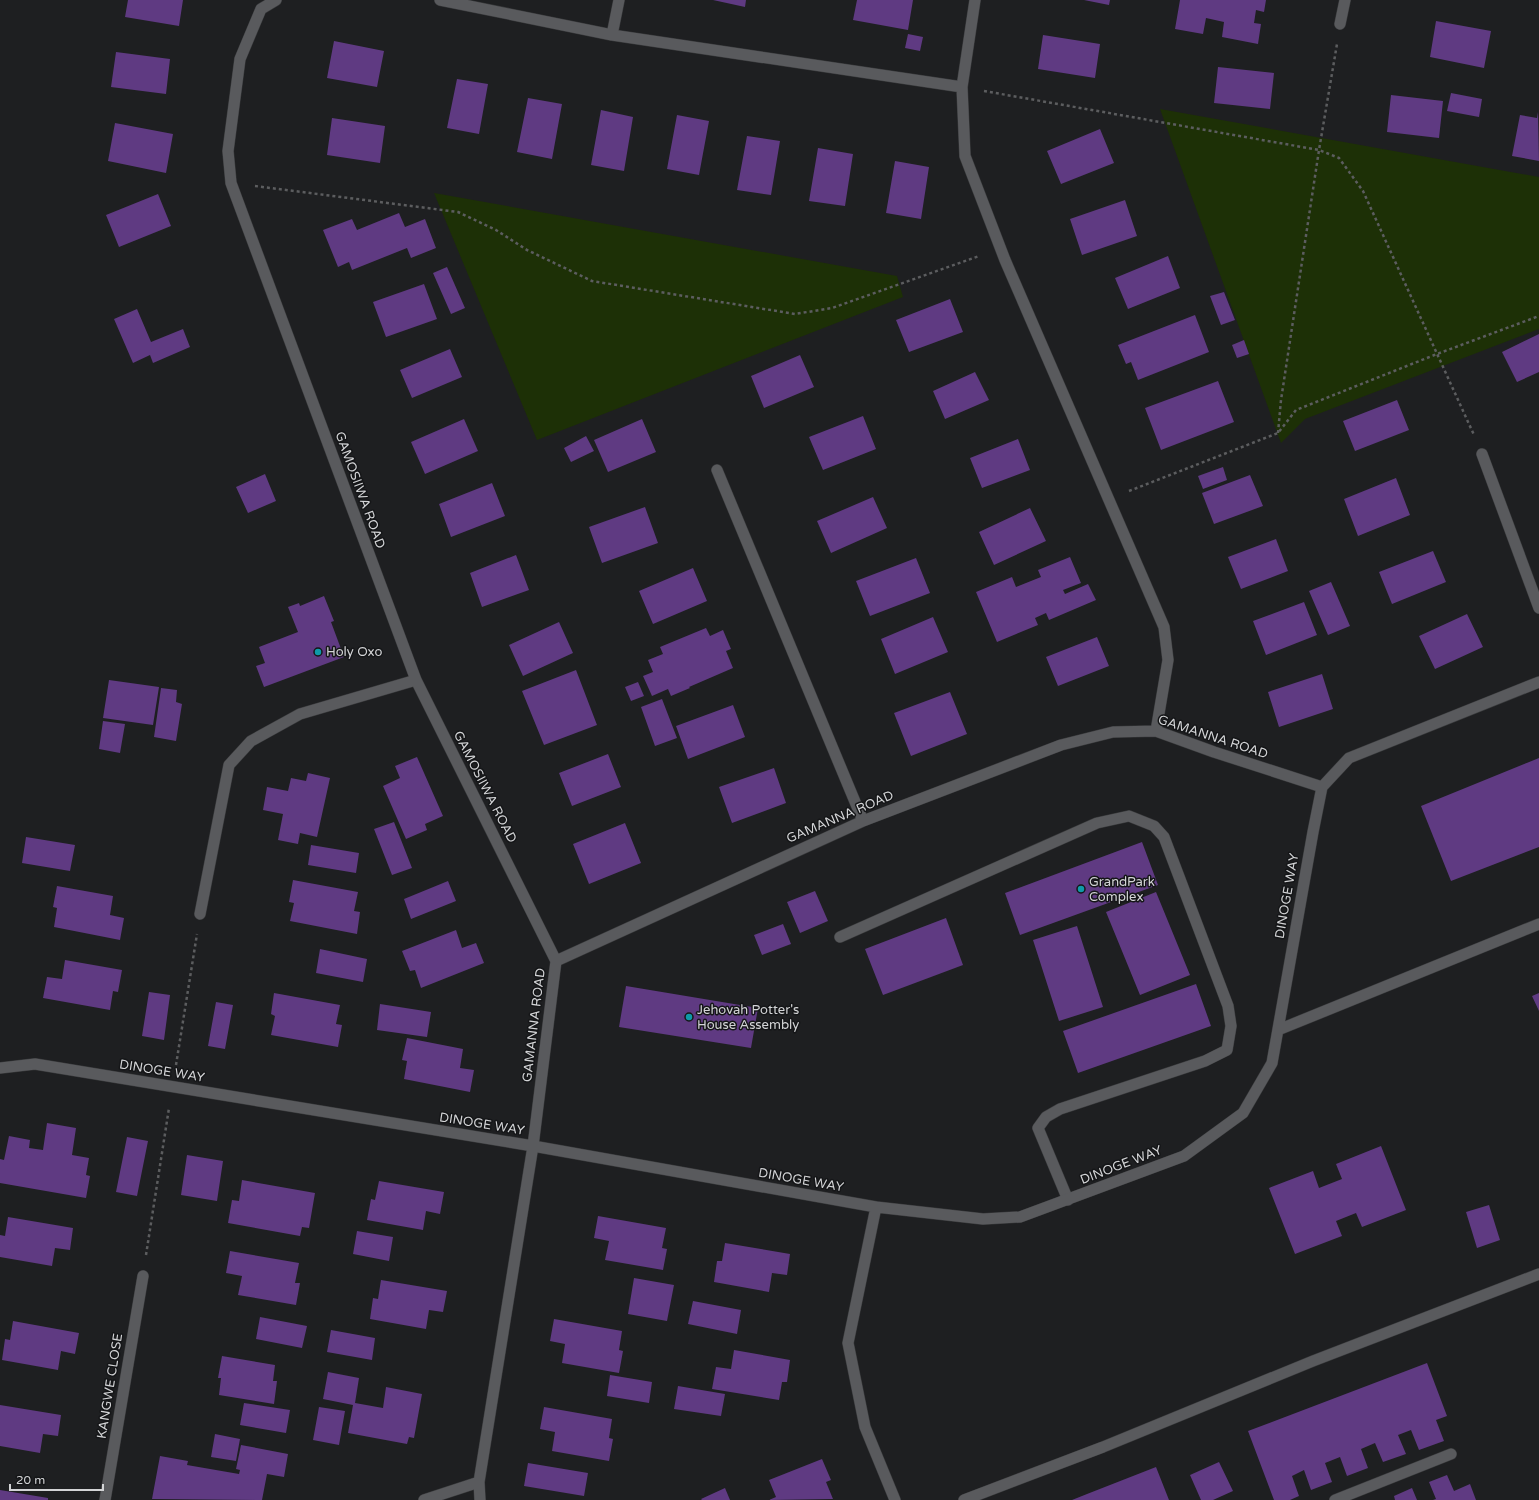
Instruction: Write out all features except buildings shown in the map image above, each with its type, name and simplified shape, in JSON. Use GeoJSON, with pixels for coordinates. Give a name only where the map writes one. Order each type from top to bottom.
{"type":"FeatureCollection","features":[{"type":"Feature","properties":{"kind":"street","name":"GAMOSIIWA ROAD"},"geometry":{"type":"LineString","coordinates":[[276,0],[261,9],[240,59],[228,151],[231,183],[416,680],[556,961]]}},
{"type":"Feature","properties":{"kind":"street"},"geometry":{"type":"LineString","coordinates":[[440,0],[612,35],[962,88]]}},
{"type":"Feature","properties":{"kind":"street"},"geometry":{"type":"LineString","coordinates":[[612,35],[619,0]]}},
{"type":"Feature","properties":{"kind":"street"},"geometry":{"type":"LineString","coordinates":[[975,0],[962,88],[965,156],[1000,248],[1164,626],[1168,660],[1156,731]]}},
{"type":"Feature","properties":{"kind":"street"},"geometry":{"type":"LineString","coordinates":[[1340,24],[1345,0]]}},
{"type":"Feature","properties":{"kind":"street"},"geometry":{"type":"LineString","coordinates":[[1482,454],[1539,608]]}},
{"type":"Feature","properties":{"kind":"street"},"geometry":{"type":"LineString","coordinates":[[717,470],[862,821]]}},
{"type":"Feature","properties":{"kind":"street"},"geometry":{"type":"LineString","coordinates":[[200,914],[229,765],[251,741],[300,714],[416,680]]}},
{"type":"Feature","properties":{"kind":"street"},"geometry":{"type":"LineString","coordinates":[[1322,787],[1350,758],[1539,682]]}},
{"type":"Feature","properties":{"kind":"street","name":"GAMANNA ROAD"},"geometry":{"type":"LineString","coordinates":[[480,1500],[479,1482],[533,1146],[556,961],[862,821],[1060,745],[1113,732],[1156,731],[1214,752],[1322,787]]}},
{"type":"Feature","properties":{"kind":"street","name":"DINOGE WAY"},"geometry":{"type":"LineString","coordinates":[[0,1068],[35,1064],[533,1146],[876,1207],[983,1219],[1020,1217],[1184,1156],[1243,1113],[1272,1062],[1322,787]]}},
{"type":"Feature","properties":{"kind":"street"},"geometry":{"type":"LineString","coordinates":[[840,937],[1097,824],[1129,816],[1154,826],[1164,838],[1228,1006],[1231,1026],[1227,1050],[1205,1061],[1060,1109],[1046,1117],[1038,1128],[1068,1200]]}},
{"type":"Feature","properties":{"kind":"street"},"geometry":{"type":"LineString","coordinates":[[1278,1030],[1539,924]]}},
{"type":"Feature","properties":{"kind":"street"},"geometry":{"type":"LineString","coordinates":[[876,1207],[848,1343],[866,1427],[895,1500]]}},
{"type":"Feature","properties":{"kind":"street"},"geometry":{"type":"LineString","coordinates":[[964,1500],[1103,1447],[1313,1361],[1539,1274]]}},
{"type":"Feature","properties":{"kind":"street","name":"KANGWE CLOSE"},"geometry":{"type":"LineString","coordinates":[[105,1500],[142,1276]]}},
{"type":"Feature","properties":{"kind":"street"},"geometry":{"type":"LineString","coordinates":[[1335,1500],[1451,1454]]}},
{"type":"Feature","properties":{"kind":"street"},"geometry":{"type":"LineString","coordinates":[[424,1500],[479,1482]]}},
{"type":"Feature","properties":{"kind":"path"},"geometry":{"type":"LineString","coordinates":[[1278,433],[1281,400],[1319,150],[1340,24]]}},
{"type":"Feature","properties":{"kind":"path"},"geometry":{"type":"LineString","coordinates":[[962,88],[1319,150],[1339,158],[1363,191],[1482,454]]}},
{"type":"Feature","properties":{"kind":"path"},"geometry":{"type":"LineString","coordinates":[[231,183],[458,212],[496,230],[527,250],[592,281],[795,314],[832,308],[1000,248]]}},
{"type":"Feature","properties":{"kind":"path"},"geometry":{"type":"LineString","coordinates":[[1108,499],[1278,433],[1296,410],[1437,354],[1539,316]]}},
{"type":"Feature","properties":{"kind":"green space"},"geometry":{"type":"Polygon","coordinates":[[[1160,109],[1539,177],[1539,329],[1305,419],[1281,443],[1160,109]]]}},
{"type":"Feature","properties":{"kind":"green space"},"geometry":{"type":"Polygon","coordinates":[[[434,193],[897,276],[903,297],[537,440],[434,193]]]}},
{"type":"Feature","properties":{"kind":"place","name":"Holy Oxo"},"geometry":{"type":"Point","coordinates":[318,652]}},
{"type":"Feature","properties":{"kind":"place","name":"GrandPark Complex"},"geometry":{"type":"Point","coordinates":[1081,889]}},
{"type":"Feature","properties":{"kind":"place","name":"Jehovah Potter's House Assembly"},"geometry":{"type":"Point","coordinates":[689,1017]}}]}
